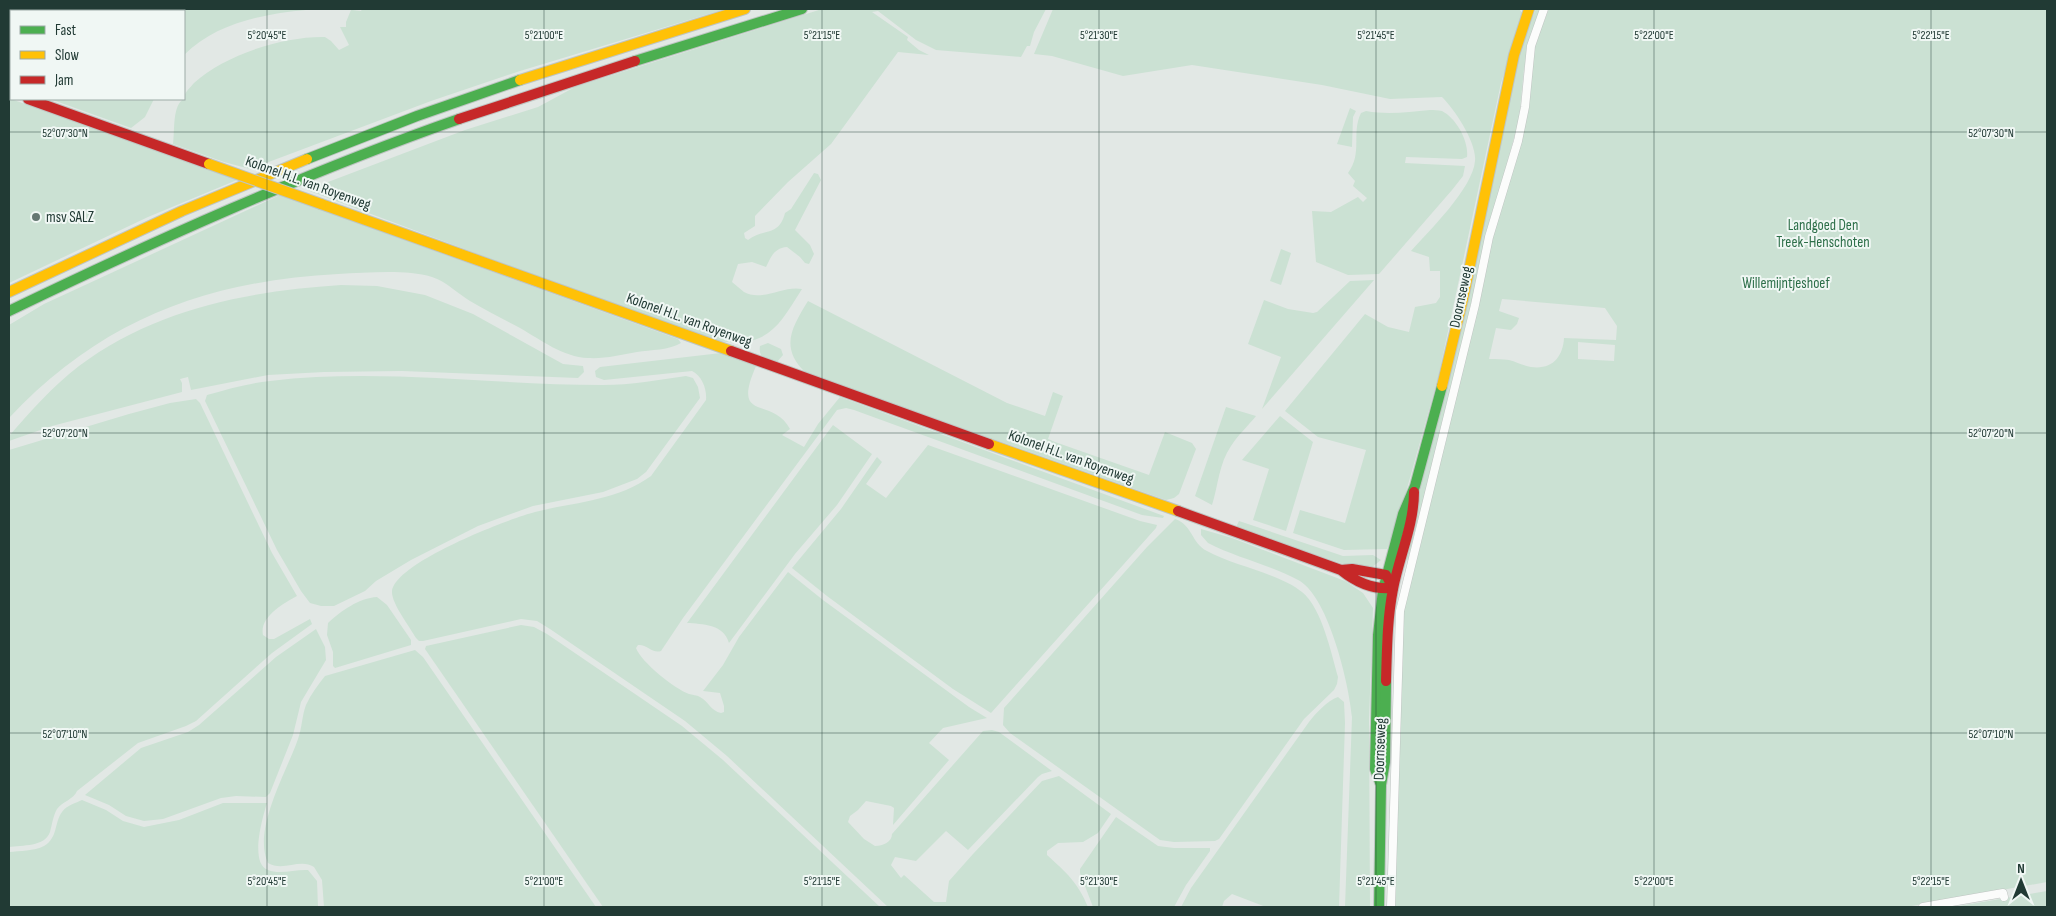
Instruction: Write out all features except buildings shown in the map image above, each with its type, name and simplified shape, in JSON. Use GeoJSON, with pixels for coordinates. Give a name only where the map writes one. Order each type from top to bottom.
{"type":"FeatureCollection","features":[{"type":"Feature","properties":{"kind":"main road"},"geometry":{"type":"LineString","coordinates":[[9,292],[125,236],[221,194],[371,133],[478,94],[745,9]]}},
{"type":"Feature","properties":{"kind":"main road"},"geometry":{"type":"LineString","coordinates":[[9,311],[183,229],[312,174],[385,146],[586,76],[802,9]]}},
{"type":"Feature","properties":{"kind":"main road","name":"Doornseweg"},"geometry":{"type":"LineString","coordinates":[[1386,575],[1403,514],[1415,486],[1441,391],[1514,55],[1529,9]]}},
{"type":"Feature","properties":{"kind":"main road","name":"Doornseweg"},"geometry":{"type":"LineString","coordinates":[[1506,91],[1528,24],[1536,9]]}},
{"type":"Feature","properties":{"kind":"main road","name":"Kolonel H.L. van Royenweg"},"geometry":{"type":"LineString","coordinates":[[31,100],[1341,570],[1350,578],[1366,586],[1388,589]]}},
{"type":"Feature","properties":{"kind":"main road","name":"Doornseweg"},"geometry":{"type":"LineString","coordinates":[[1379,907],[1381,785],[1385,762],[1388,589],[1414,507],[1415,486]]}},
{"type":"Feature","properties":{"kind":"main road","name":"Kolonel H.L. van Royenweg"},"geometry":{"type":"LineString","coordinates":[[1341,570],[1352,569],[1386,575]]}},
{"type":"Feature","properties":{"kind":"main road"},"geometry":{"type":"LineString","coordinates":[[1386,575],[1388,589]]}},
{"type":"Feature","properties":{"kind":"street","name":"Doornseweg"},"geometry":{"type":"LineString","coordinates":[[1391,907],[1399,635],[1405,591],[1456,388],[1489,237],[1518,141],[1525,107],[1531,46],[1537,24],[1544,9]]}},
{"type":"Feature","properties":{"kind":"street"},"geometry":{"type":"LineString","coordinates":[[1388,589],[1405,591]]}},
{"type":"Feature","properties":{"kind":"street"},"geometry":{"type":"LineString","coordinates":[[1923,907],[2003,893],[2004,897]]}},
{"type":"Feature","properties":{"kind":"green space"},"geometry":{"type":"Polygon","coordinates":[[[9,9],[306,10],[273,14],[241,22],[211,35],[185,54],[185,10],[10,10],[9,84],[9,9]]]}},
{"type":"Feature","properties":{"kind":"green space"},"geometry":{"type":"Polygon","coordinates":[[[317,9],[352,9],[361,11],[362,9],[725,9],[520,71],[431,101],[250,169],[173,144],[176,112],[180,102],[185,100],[186,92],[194,83],[207,73],[221,64],[255,49],[291,40],[325,37],[339,50],[349,45],[340,27],[346,27],[351,10],[317,9]]]}},
{"type":"Feature","properties":{"kind":"green space"},"geometry":{"type":"Polygon","coordinates":[[[822,9],[1046,9],[1034,32],[1030,46],[1027,46],[1021,57],[936,50],[916,40],[878,11],[872,12],[908,37],[907,40],[919,50],[929,55],[898,52],[831,144],[788,182],[755,216],[755,226],[744,233],[745,238],[748,240],[779,226],[785,213],[791,209],[814,173],[818,174],[821,180],[795,230],[810,245],[814,254],[809,264],[805,263],[787,247],[776,251],[766,267],[752,262],[738,264],[732,282],[751,295],[795,288],[802,289],[778,324],[760,338],[735,342],[718,341],[307,190],[465,130],[538,107],[575,87],[822,9]]]}},
{"type":"Feature","properties":{"kind":"green space"},"geometry":{"type":"Polygon","coordinates":[[[1053,9],[1519,9],[1523,14],[1501,83],[1438,378],[1399,517],[1387,549],[1344,550],[1293,533],[1300,510],[1345,523],[1366,450],[1318,437],[1285,411],[1365,314],[1388,327],[1409,332],[1415,307],[1436,303],[1440,297],[1440,271],[1430,271],[1429,257],[1411,251],[1449,209],[1467,184],[1472,172],[1475,161],[1473,145],[1459,118],[1442,97],[1390,99],[1322,85],[1192,65],[1123,76],[1052,56],[1034,54],[1053,9]]]}},
{"type":"Feature","properties":{"kind":"green space"},"geometry":{"type":"Polygon","coordinates":[[[1536,9],[1542,9],[1530,40],[1524,69],[1519,119],[1485,246],[1410,559],[1408,560],[1404,558],[1508,94],[1526,32],[1536,9]]]}},
{"type":"Feature","properties":{"kind":"green space","name":"Landgoed Den Treek-Henschoten"},"geometry":{"type":"Polygon","coordinates":[[[1549,9],[2047,9],[2047,882],[1906,907],[1393,907],[1402,619],[1496,219],[1508,182],[1535,44],[1549,9]],[[1502,299],[1499,311],[1519,318],[1517,324],[1511,330],[1496,328],[1489,359],[1509,360],[1528,366],[1545,366],[1555,361],[1559,356],[1564,338],[1616,340],[1617,326],[1605,308],[1502,299]],[[1578,342],[1578,359],[1614,361],[1615,345],[1578,342]]]}},
{"type":"Feature","properties":{"kind":"green space"},"geometry":{"type":"Polygon","coordinates":[[[9,98],[10,100],[15,100],[237,180],[148,217],[9,283],[9,98]]]}},
{"type":"Feature","properties":{"kind":"green space"},"geometry":{"type":"Polygon","coordinates":[[[53,100],[154,100],[145,117],[131,128],[53,100]]]}},
{"type":"Feature","properties":{"kind":"green space"},"geometry":{"type":"Polygon","coordinates":[[[1350,108],[1356,111],[1353,117],[1352,147],[1337,144],[1350,108]]]}},
{"type":"Feature","properties":{"kind":"green space"},"geometry":{"type":"Polygon","coordinates":[[[1366,111],[1390,113],[1442,111],[1457,124],[1464,137],[1467,157],[1462,159],[1406,157],[1405,163],[1465,166],[1463,176],[1379,274],[1348,275],[1316,262],[1312,211],[1331,212],[1358,197],[1363,202],[1367,198],[1353,186],[1355,181],[1348,173],[1355,158],[1358,120],[1361,113],[1366,111]]]}},
{"type":"Feature","properties":{"kind":"green space"},"geometry":{"type":"Polygon","coordinates":[[[280,195],[678,339],[681,343],[666,348],[612,356],[579,357],[552,347],[470,301],[432,277],[410,273],[386,272],[290,278],[244,286],[200,297],[158,312],[119,331],[81,355],[44,384],[9,418],[9,325],[44,304],[280,195]]]}},
{"type":"Feature","properties":{"kind":"green space"},"geometry":{"type":"Polygon","coordinates":[[[1281,249],[1291,253],[1281,285],[1270,281],[1281,249]]]}},
{"type":"Feature","properties":{"kind":"green space"},"geometry":{"type":"Polygon","coordinates":[[[1374,280],[1262,409],[1281,357],[1248,344],[1264,300],[1288,309],[1313,313],[1317,312],[1350,281],[1374,280]]]}},
{"type":"Feature","properties":{"kind":"green space"},"geometry":{"type":"Polygon","coordinates":[[[341,285],[377,286],[425,295],[473,314],[563,364],[583,366],[584,372],[578,378],[402,371],[324,372],[268,375],[191,390],[188,377],[180,379],[182,392],[52,426],[9,441],[9,436],[25,418],[69,374],[108,346],[139,330],[204,306],[237,298],[272,292],[341,285]]]}},
{"type":"Feature","properties":{"kind":"green space"},"geometry":{"type":"Polygon","coordinates":[[[808,301],[1007,403],[1045,416],[1053,392],[1063,396],[1048,439],[1055,442],[1149,475],[1165,432],[1192,443],[1196,449],[1179,494],[1174,498],[1166,500],[806,373],[793,355],[791,337],[797,320],[808,301]]]}},
{"type":"Feature","properties":{"kind":"green space"},"geometry":{"type":"Polygon","coordinates":[[[768,343],[781,349],[783,355],[776,363],[764,358],[760,353],[760,346],[768,343]]]}},
{"type":"Feature","properties":{"kind":"green space"},"geometry":{"type":"Polygon","coordinates":[[[721,353],[756,366],[748,396],[751,402],[782,419],[790,429],[782,435],[804,447],[818,424],[840,397],[1164,516],[1163,518],[1142,515],[854,410],[846,408],[837,410],[683,618],[661,651],[658,652],[641,645],[638,645],[636,648],[644,660],[667,681],[689,694],[700,697],[718,712],[724,712],[720,693],[703,691],[723,665],[739,637],[788,572],[823,600],[969,707],[987,718],[943,728],[929,743],[949,760],[893,825],[894,808],[866,801],[850,816],[848,822],[864,839],[875,846],[886,843],[983,731],[992,730],[999,732],[1052,771],[1038,777],[968,850],[946,831],[916,861],[895,857],[891,865],[901,878],[904,875],[934,902],[946,902],[949,881],[973,854],[1042,781],[1059,776],[1111,814],[1098,833],[1083,842],[1058,843],[1047,851],[1047,855],[1076,885],[1088,907],[888,907],[727,756],[685,721],[537,621],[521,619],[423,641],[419,641],[416,638],[392,596],[392,591],[398,580],[412,567],[455,543],[521,516],[610,496],[638,484],[651,476],[706,400],[703,383],[699,376],[692,371],[604,380],[596,377],[595,371],[600,367],[721,353]]]}},
{"type":"Feature","properties":{"kind":"green space"},"geometry":{"type":"Polygon","coordinates":[[[686,376],[693,378],[698,387],[700,398],[646,472],[637,479],[603,492],[533,506],[478,526],[411,560],[376,581],[365,591],[334,606],[321,606],[310,603],[301,591],[277,550],[205,401],[207,395],[246,385],[312,377],[395,377],[613,385],[686,376]]]}},
{"type":"Feature","properties":{"kind":"green space"},"geometry":{"type":"Polygon","coordinates":[[[196,399],[200,403],[272,553],[297,596],[274,611],[265,622],[263,635],[269,639],[274,639],[310,619],[312,624],[272,653],[196,721],[138,743],[77,791],[57,809],[50,832],[43,840],[38,843],[9,847],[9,450],[129,414],[170,403],[196,399]]]}},
{"type":"Feature","properties":{"kind":"green space"},"geometry":{"type":"Polygon","coordinates":[[[1226,407],[1256,416],[1227,453],[1221,467],[1212,505],[1195,496],[1226,407]]]}},
{"type":"Feature","properties":{"kind":"green space"},"geometry":{"type":"Polygon","coordinates":[[[1280,416],[1313,442],[1286,531],[1253,520],[1269,469],[1242,460],[1280,416]]]}},
{"type":"Feature","properties":{"kind":"green space"},"geometry":{"type":"Polygon","coordinates":[[[833,425],[872,454],[837,505],[795,554],[729,643],[722,632],[712,626],[687,623],[833,425]]]}},
{"type":"Feature","properties":{"kind":"green space"},"geometry":{"type":"Polygon","coordinates":[[[928,445],[1140,521],[1157,525],[991,713],[953,689],[792,568],[841,509],[877,457],[882,462],[866,484],[886,498],[928,445]]]}},
{"type":"Feature","properties":{"kind":"green space"},"geometry":{"type":"Polygon","coordinates":[[[1175,519],[1185,525],[1202,548],[1207,551],[1282,580],[1302,592],[1309,599],[1320,620],[1338,677],[1334,690],[1304,719],[1219,839],[1215,841],[1174,842],[1160,840],[1010,733],[1003,725],[1004,708],[1147,547],[1175,519]]]}},
{"type":"Feature","properties":{"kind":"green space"},"geometry":{"type":"Polygon","coordinates":[[[1239,521],[1343,556],[1373,555],[1381,560],[1371,568],[1350,566],[1238,529],[1236,527],[1239,521]]]}},
{"type":"Feature","properties":{"kind":"green space"},"geometry":{"type":"Polygon","coordinates":[[[1201,529],[1232,538],[1345,581],[1363,593],[1373,608],[1369,720],[1370,907],[1345,907],[1352,717],[1347,684],[1336,643],[1320,605],[1300,581],[1208,543],[1201,535],[1201,529]]]}},
{"type":"Feature","properties":{"kind":"green space"},"geometry":{"type":"Polygon","coordinates":[[[377,597],[387,605],[411,640],[411,645],[335,668],[333,666],[333,652],[327,635],[328,623],[351,606],[377,597]]]}},
{"type":"Feature","properties":{"kind":"green space"},"geometry":{"type":"Polygon","coordinates":[[[521,625],[534,627],[547,634],[682,726],[723,760],[880,907],[603,907],[425,649],[426,646],[521,625]]]}},
{"type":"Feature","properties":{"kind":"green space"},"geometry":{"type":"Polygon","coordinates":[[[316,629],[325,647],[326,660],[301,702],[293,735],[270,793],[266,797],[236,796],[221,798],[163,819],[144,821],[126,816],[109,805],[85,795],[141,748],[188,732],[199,725],[276,657],[316,629]]]}},
{"type":"Feature","properties":{"kind":"green space"},"geometry":{"type":"Polygon","coordinates":[[[415,650],[423,657],[596,907],[324,907],[322,880],[314,867],[303,864],[280,866],[268,863],[264,850],[264,834],[268,818],[279,784],[298,739],[306,705],[310,697],[325,676],[415,650]]]}},
{"type":"Feature","properties":{"kind":"green space"},"geometry":{"type":"Polygon","coordinates":[[[1338,697],[1344,702],[1345,723],[1339,907],[1266,907],[1232,894],[1224,901],[1222,907],[1181,907],[1191,888],[1309,722],[1326,704],[1338,697]]]}},
{"type":"Feature","properties":{"kind":"green space"},"geometry":{"type":"Polygon","coordinates":[[[82,800],[106,810],[123,821],[144,827],[179,820],[223,803],[267,803],[258,849],[262,866],[268,870],[278,872],[308,870],[317,881],[318,907],[9,907],[9,852],[31,850],[44,846],[52,839],[62,812],[69,806],[82,800]]]}},
{"type":"Feature","properties":{"kind":"green space"},"geometry":{"type":"Polygon","coordinates":[[[1116,817],[1158,846],[1210,848],[1210,851],[1186,885],[1174,907],[1093,907],[1080,869],[1116,817]]]}},
{"type":"Feature","properties":{"kind":"green space"},"geometry":{"type":"Polygon","coordinates":[[[2047,891],[2047,907],[1953,907],[2047,891]]]}},
{"type":"Feature","properties":{"kind":"traffic: fast"},"geometry":{"type":"LineString","coordinates":[[635,61],[802,9]]}},
{"type":"Feature","properties":{"kind":"traffic: fast"},"geometry":{"type":"LineString","coordinates":[[307,159],[417,116],[520,80]]}},
{"type":"Feature","properties":{"kind":"traffic: fast"},"geometry":{"type":"LineString","coordinates":[[9,311],[175,233],[231,209],[344,162],[459,119]]}},
{"type":"Feature","properties":{"kind":"traffic: fast"},"geometry":{"type":"LineString","coordinates":[[1381,785],[1375,769],[1378,635],[1383,590],[1403,514],[1415,486],[1442,386]]}},
{"type":"Feature","properties":{"kind":"traffic: fast"},"geometry":{"type":"LineString","coordinates":[[1379,907],[1381,785],[1385,762],[1386,681]]}},
{"type":"Feature","properties":{"kind":"traffic: slow"},"geometry":{"type":"LineString","coordinates":[[520,80],[745,9]]}},
{"type":"Feature","properties":{"kind":"traffic: slow"},"geometry":{"type":"LineString","coordinates":[[1442,386],[1463,299],[1514,55],[1529,9]]}},
{"type":"Feature","properties":{"kind":"traffic: slow"},"geometry":{"type":"LineString","coordinates":[[9,292],[182,211],[307,159]]}},
{"type":"Feature","properties":{"kind":"traffic: slow"},"geometry":{"type":"LineString","coordinates":[[209,164],[321,204]]}},
{"type":"Feature","properties":{"kind":"traffic: slow"},"geometry":{"type":"LineString","coordinates":[[321,204],[731,351]]}},
{"type":"Feature","properties":{"kind":"traffic: slow"},"geometry":{"type":"LineString","coordinates":[[989,444],[1178,511]]}},
{"type":"Feature","properties":{"kind":"traffic: jam"},"geometry":{"type":"LineString","coordinates":[[459,119],[635,61]]}},
{"type":"Feature","properties":{"kind":"traffic: jam"},"geometry":{"type":"LineString","coordinates":[[31,100],[209,164]]}},
{"type":"Feature","properties":{"kind":"traffic: jam"},"geometry":{"type":"LineString","coordinates":[[731,351],[989,444]]}},
{"type":"Feature","properties":{"kind":"traffic: jam"},"geometry":{"type":"LineString","coordinates":[[1386,681],[1391,601],[1412,517],[1414,492]]}},
{"type":"Feature","properties":{"kind":"traffic: jam"},"geometry":{"type":"LineString","coordinates":[[1178,511],[1341,570],[1365,585],[1393,588],[1386,575],[1352,569],[1341,570]]}},
{"type":"Feature","properties":{"kind":"place","name":"msv SALZ"},"geometry":{"type":"Point","coordinates":[36,217]}},
{"type":"Feature","properties":{"kind":"park label","name":"Willemijntjeshoef"},"geometry":{"type":"Point","coordinates":[1786,283]}}]}
